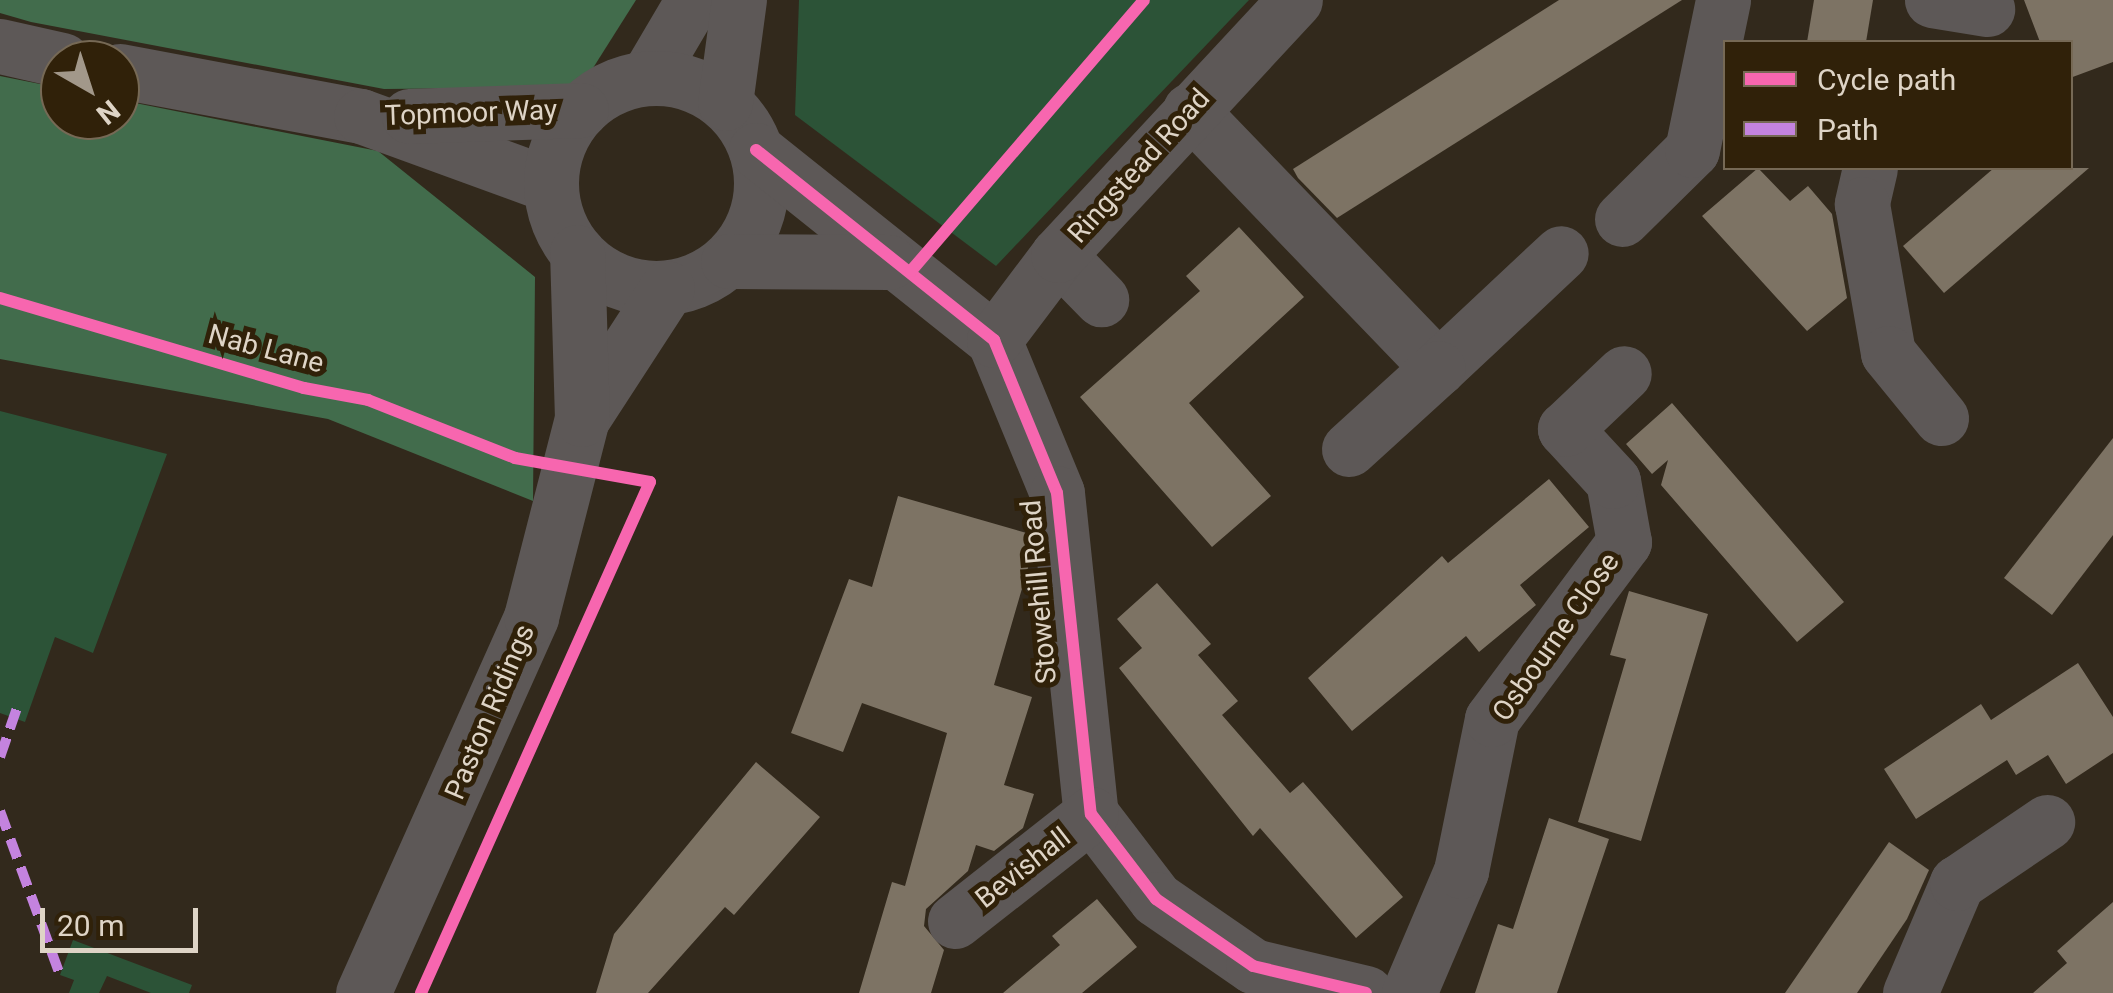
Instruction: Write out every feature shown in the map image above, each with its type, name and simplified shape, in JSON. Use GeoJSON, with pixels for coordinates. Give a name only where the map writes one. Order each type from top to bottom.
{"type":"FeatureCollection","features":[{"type":"Feature","properties":{"kind":"street"},"geometry":{"type":"LineString","coordinates":[[694,0],[647,78],[580,110],[564,132],[551,185],[577,252],[618,281],[666,288],[728,261],[889,262]]}},
{"type":"Feature","properties":{"kind":"street"},"geometry":{"type":"LineString","coordinates":[[725,103],[739,0]]}},
{"type":"Feature","properties":{"kind":"street","name":"Ringstead Road"},"geometry":{"type":"LineString","coordinates":[[994,340],[1058,255],[1294,0]]}},
{"type":"Feature","properties":{"kind":"street"},"geometry":{"type":"LineString","coordinates":[[1622,218],[1692,150],[1723,0]]}},
{"type":"Feature","properties":{"kind":"street"},"geometry":{"type":"LineString","coordinates":[[1921,40],[1931,0],[1987,9]]}},
{"type":"Feature","properties":{"kind":"street"},"geometry":{"type":"LineString","coordinates":[[0,46],[40,55]]}},
{"type":"Feature","properties":{"kind":"street","name":"Topmoor Way"},"geometry":{"type":"LineString","coordinates":[[140,75],[361,116],[551,185]]}},
{"type":"Feature","properties":{"kind":"street"},"geometry":{"type":"LineString","coordinates":[[647,78],[701,88],[725,103],[756,150],[889,262],[994,340]]}},
{"type":"Feature","properties":{"kind":"street","name":"Topmoor Way"},"geometry":{"type":"LineString","coordinates":[[361,116],[580,110]]}},
{"type":"Feature","properties":{"kind":"street"},"geometry":{"type":"LineString","coordinates":[[1190,110],[1438,368]]}},
{"type":"Feature","properties":{"kind":"street"},"geometry":{"type":"LineString","coordinates":[[728,261],[758,210],[756,150]]}},
{"type":"Feature","properties":{"kind":"street"},"geometry":{"type":"LineString","coordinates":[[1870,170],[1862,204],[1888,353],[1941,418]]}},
{"type":"Feature","properties":{"kind":"street","name":"Paston Ridings"},"geometry":{"type":"LineString","coordinates":[[577,252],[582,419]]}},
{"type":"Feature","properties":{"kind":"street"},"geometry":{"type":"LineString","coordinates":[[1349,449],[1562,253]]}},
{"type":"Feature","properties":{"kind":"street"},"geometry":{"type":"LineString","coordinates":[[1058,255],[1101,298]]}},
{"type":"Feature","properties":{"kind":"street","name":"Paston Ridings"},"geometry":{"type":"LineString","coordinates":[[363,993],[518,650],[582,419],[666,288]]}},
{"type":"Feature","properties":{"kind":"street","name":"Stowehill Road"},"geometry":{"type":"LineString","coordinates":[[994,340],[1057,493],[1092,814]]}},
{"type":"Feature","properties":{"kind":"street","name":"Osbourne Close"},"geometry":{"type":"LineString","coordinates":[[1410,993],[1462,872],[1492,719],[1624,542],[1613,480],[1565,429],[1624,374]]}},
{"type":"Feature","properties":{"kind":"street"},"geometry":{"type":"LineString","coordinates":[[1092,814],[1156,900],[1253,966],[1366,993]]}},
{"type":"Feature","properties":{"kind":"street","name":"Bevishall"},"geometry":{"type":"LineString","coordinates":[[955,921],[1092,814]]}},
{"type":"Feature","properties":{"kind":"street"},"geometry":{"type":"LineString","coordinates":[[1910,993],[1958,883],[2047,822]]}},
{"type":"Feature","properties":{"kind":"green space"},"geometry":{"type":"Polygon","coordinates":[[[0,0],[636,0],[581,87],[384,89],[0,13],[0,0]]]}},
{"type":"Feature","properties":{"kind":"green space"},"geometry":{"type":"Polygon","coordinates":[[[799,0],[1249,0],[996,266],[795,115],[799,0]]]}},
{"type":"Feature","properties":{"kind":"green space"},"geometry":{"type":"Polygon","coordinates":[[[0,76],[40,84],[40,140],[140,140],[140,104],[378,151],[535,277],[533,501],[328,419],[0,359],[0,76]]]}},
{"type":"Feature","properties":{"kind":"green space"},"geometry":{"type":"Polygon","coordinates":[[[0,411],[167,454],[93,653],[55,637],[25,722],[0,713],[0,411]]]}},
{"type":"Feature","properties":{"kind":"green space"},"geometry":{"type":"Polygon","coordinates":[[[73,940],[192,985],[189,993],[151,993],[107,976],[99,993],[69,993],[74,980],[60,975],[73,940]]]}},
{"type":"Feature","properties":{"kind":"building"},"geometry":{"type":"Polygon","coordinates":[[[1559,0],[1682,0],[1337,218],[1298,178],[1293,169],[1559,0]]]}},
{"type":"Feature","properties":{"kind":"building"},"geometry":{"type":"Polygon","coordinates":[[[1814,0],[1873,0],[1866,40],[1807,40],[1814,0]]]}},
{"type":"Feature","properties":{"kind":"building"},"geometry":{"type":"Polygon","coordinates":[[[2024,0],[2113,0],[2113,62],[2073,77],[2073,40],[2039,40],[2024,0]]]}},
{"type":"Feature","properties":{"kind":"building"},"geometry":{"type":"Polygon","coordinates":[[[2089,168],[1944,293],[1903,246],[1992,170],[2089,168]]]}},
{"type":"Feature","properties":{"kind":"building"},"geometry":{"type":"Polygon","coordinates":[[[1756,170],[1790,201],[1808,186],[1832,214],[1847,298],[1807,331],[1702,216],[1756,170]]]}},
{"type":"Feature","properties":{"kind":"building"},"geometry":{"type":"Polygon","coordinates":[[[1239,227],[1304,297],[1189,403],[1271,496],[1212,547],[1080,397],[1200,291],[1186,276],[1239,227]]]}},
{"type":"Feature","properties":{"kind":"building"},"geometry":{"type":"Polygon","coordinates":[[[1672,403],[1844,602],[1797,642],[1661,485],[1668,460],[1652,474],[1626,444],[1672,403]]]}},
{"type":"Feature","properties":{"kind":"building"},"geometry":{"type":"Polygon","coordinates":[[[2113,438],[2113,535],[2052,615],[2004,578],[2113,438]]]}},
{"type":"Feature","properties":{"kind":"building"},"geometry":{"type":"Polygon","coordinates":[[[1549,479],[1589,527],[1520,585],[1536,605],[1479,652],[1466,636],[1352,731],[1308,678],[1442,556],[1448,563],[1549,479]]]}},
{"type":"Feature","properties":{"kind":"building"},"geometry":{"type":"Polygon","coordinates":[[[898,496],[1030,534],[1032,554],[994,685],[1032,697],[1004,785],[1034,794],[1023,828],[994,851],[976,845],[968,871],[926,909],[924,926],[944,950],[931,993],[859,993],[892,882],[905,886],[947,733],[862,703],[843,752],[791,733],[849,579],[872,587],[898,496]]]}},
{"type":"Feature","properties":{"kind":"building"},"geometry":{"type":"Polygon","coordinates":[[[1157,583],[1211,644],[1198,655],[1238,701],[1222,715],[1290,793],[1303,782],[1403,897],[1356,938],[1260,828],[1253,836],[1119,668],[1142,648],[1117,619],[1157,583]]]}},
{"type":"Feature","properties":{"kind":"building"},"geometry":{"type":"Polygon","coordinates":[[[1629,591],[1708,614],[1641,841],[1578,822],[1626,659],[1610,655],[1629,591]]]}},
{"type":"Feature","properties":{"kind":"building"},"geometry":{"type":"Polygon","coordinates":[[[2078,663],[2113,717],[2113,753],[2066,784],[2048,755],[2016,775],[2007,760],[1916,819],[1884,769],[1981,704],[1991,720],[2078,663]]]}},
{"type":"Feature","properties":{"kind":"building"},"geometry":{"type":"Polygon","coordinates":[[[756,762],[820,817],[734,915],[725,907],[648,993],[596,993],[614,934],[756,762]]]}},
{"type":"Feature","properties":{"kind":"building"},"geometry":{"type":"Polygon","coordinates":[[[1549,818],[1609,839],[1557,993],[1475,993],[1498,924],[1513,929],[1549,818]]]}},
{"type":"Feature","properties":{"kind":"building"},"geometry":{"type":"Polygon","coordinates":[[[1889,842],[1929,870],[1907,919],[1857,993],[1785,993],[1889,842]]]}},
{"type":"Feature","properties":{"kind":"building"},"geometry":{"type":"Polygon","coordinates":[[[1097,899],[1137,947],[1082,993],[1003,993],[1060,945],[1052,936],[1097,899]]]}},
{"type":"Feature","properties":{"kind":"building"},"geometry":{"type":"Polygon","coordinates":[[[2113,902],[2113,993],[2033,993],[2067,963],[2057,951],[2113,902]]]}},
{"type":"Feature","properties":{"kind":"marked path"},"geometry":{"type":"LineString","coordinates":[[0,757],[17,708]]}},
{"type":"Feature","properties":{"kind":"marked path"},"geometry":{"type":"LineString","coordinates":[[0,811],[60,975]]}},
{"type":"Feature","properties":{"kind":"cycle path"},"geometry":{"type":"LineString","coordinates":[[911,271],[1144,0]]}},
{"type":"Feature","properties":{"kind":"cycle path"},"geometry":{"type":"LineString","coordinates":[[756,150],[994,340],[1057,493],[1091,814],[1156,899],[1253,966],[1366,993]]}},
{"type":"Feature","properties":{"kind":"cycle path","name":"Nab Lane"},"geometry":{"type":"LineString","coordinates":[[0,298],[304,388],[368,400],[515,458],[650,482],[421,993]]}}]}
